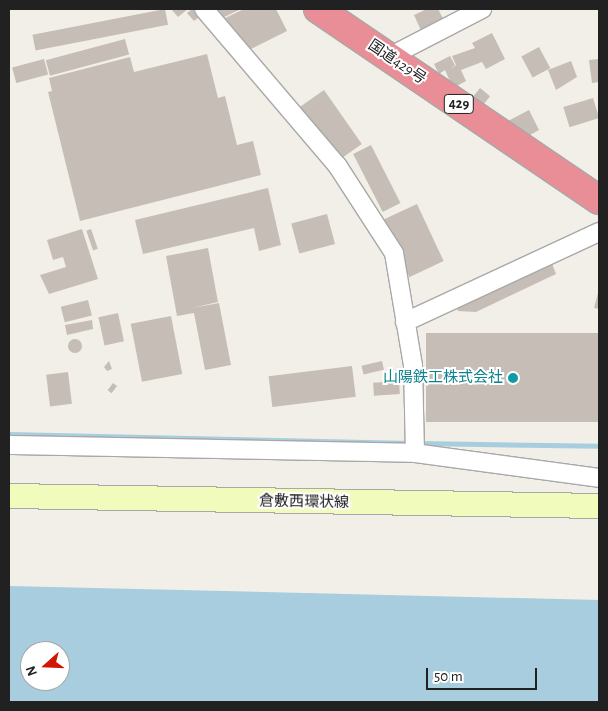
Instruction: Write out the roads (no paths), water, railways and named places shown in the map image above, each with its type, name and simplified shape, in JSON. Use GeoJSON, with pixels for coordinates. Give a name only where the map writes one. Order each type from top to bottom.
{"type":"FeatureCollection","features":[{"type":"Feature","properties":{"kind":"highway","name":"国道429号"},"geometry":{"type":"LineString","coordinates":[[318,9],[599,200]]}},
{"type":"Feature","properties":{"kind":"main road","name":"倉敷西環状線"},"geometry":{"type":"LineString","coordinates":[[9,496],[599,506]]}},
{"type":"Feature","properties":{"kind":"street"},"geometry":{"type":"LineString","coordinates":[[204,9],[337,165],[384,237],[396,261],[413,365],[415,446]]}},
{"type":"Feature","properties":{"kind":"street"},"geometry":{"type":"LineString","coordinates":[[389,57],[482,9]]}},
{"type":"Feature","properties":{"kind":"street"},"geometry":{"type":"LineString","coordinates":[[405,322],[599,232]]}},
{"type":"Feature","properties":{"kind":"street"},"geometry":{"type":"LineString","coordinates":[[9,445],[415,446],[599,478]]}},
{"type":"Feature","properties":{"kind":"water"},"geometry":{"type":"Polygon","coordinates":[[[9,586],[599,600],[599,702],[9,702],[9,586]]]}},
{"type":"Feature","properties":{"kind":"waterway"},"geometry":{"type":"LineString","coordinates":[[9,434],[410,443]]}},
{"type":"Feature","properties":{"kind":"waterway"},"geometry":{"type":"LineString","coordinates":[[418,443],[599,446]]}},
{"type":"Feature","properties":{"kind":"place","name":"山陽鉄工株式会社"},"geometry":{"type":"Point","coordinates":[513,378]}}]}
